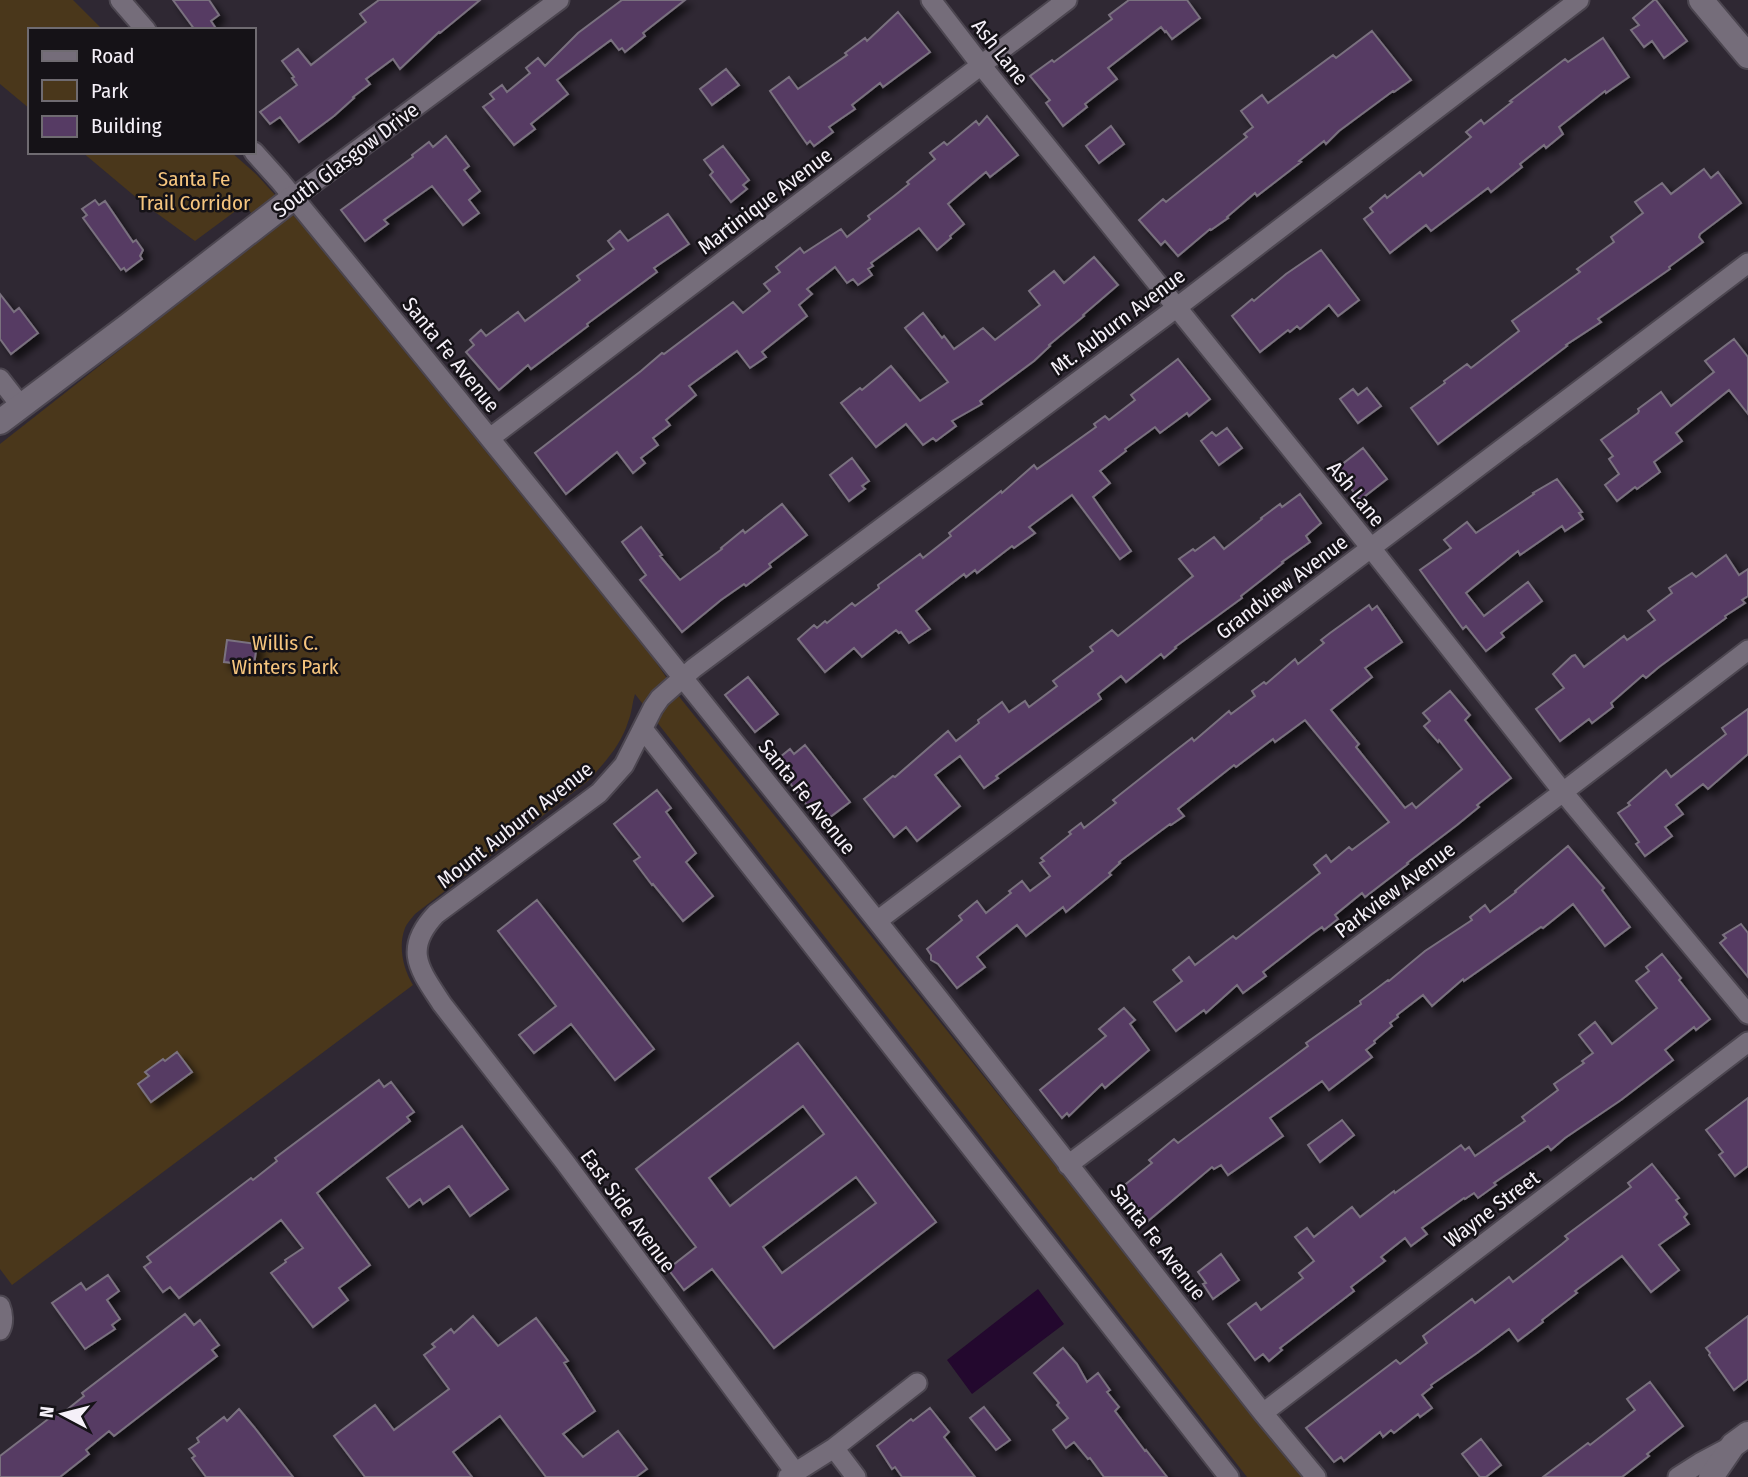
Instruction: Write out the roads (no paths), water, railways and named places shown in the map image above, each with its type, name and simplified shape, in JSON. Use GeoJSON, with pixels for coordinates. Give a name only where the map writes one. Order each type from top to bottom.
{"type":"FeatureCollection","features":[{"type":"Feature","properties":{"kind":"street"},"geometry":{"type":"LineString","coordinates":[[120,0],[144,28]]}},
{"type":"Feature","properties":{"kind":"street","name":"South Glasgow Drive"},"geometry":{"type":"LineString","coordinates":[[0,422],[293,198],[559,0]]}},
{"type":"Feature","properties":{"kind":"street","name":"Ash Lane"},"geometry":{"type":"LineString","coordinates":[[931,0],[1371,548],[1563,792],[1748,1014]]}},
{"type":"Feature","properties":{"kind":"street","name":"Martinique Avenue"},"geometry":{"type":"LineString","coordinates":[[490,438],[1067,0]]}},
{"type":"Feature","properties":{"kind":"street","name":"Mt. Auburn Avenue"},"geometry":{"type":"LineString","coordinates":[[682,678],[1176,308],[1579,0]]}},
{"type":"Feature","properties":{"kind":"street"},"geometry":{"type":"LineString","coordinates":[[1701,0],[1748,56]]}},
{"type":"Feature","properties":{"kind":"street","name":"Santa Fe Avenue"},"geometry":{"type":"LineString","coordinates":[[256,154],[490,438],[877,921],[1316,1477]]}},
{"type":"Feature","properties":{"kind":"street","name":"Grandview Avenue"},"geometry":{"type":"LineString","coordinates":[[877,921],[1748,263]]}},
{"type":"Feature","properties":{"kind":"street"},"geometry":{"type":"LineString","coordinates":[[0,379],[21,406]]}},
{"type":"Feature","properties":{"kind":"street","name":"Parkview Avenue"},"geometry":{"type":"LineString","coordinates":[[1068,1165],[1748,650]]}},
{"type":"Feature","properties":{"kind":"street","name":"Mount Auburn Avenue"},"geometry":{"type":"LineString","coordinates":[[424,977],[419,969],[418,950],[426,925],[436,914],[599,793],[624,765],[660,698],[682,678]]}},
{"type":"Feature","properties":{"kind":"street"},"geometry":{"type":"LineString","coordinates":[[643,729],[1229,1477]]}},
{"type":"Feature","properties":{"kind":"street","name":"East Side Avenue"},"geometry":{"type":"LineString","coordinates":[[424,977],[564,1161],[792,1475]]}},
{"type":"Feature","properties":{"kind":"street","name":"Wayne Street"},"geometry":{"type":"LineString","coordinates":[[1263,1413],[1748,1042]]}},
{"type":"Feature","properties":{"kind":"street"},"geometry":{"type":"LineString","coordinates":[[792,1475],[834,1448],[917,1383]]}},
{"type":"Feature","properties":{"kind":"street"},"geometry":{"type":"LineString","coordinates":[[1678,1477],[1741,1440]]}},
{"type":"Feature","properties":{"kind":"street"},"geometry":{"type":"LineString","coordinates":[[1711,1477],[1741,1440]]}},
{"type":"Feature","properties":{"kind":"street"},"geometry":{"type":"LineString","coordinates":[[834,1448],[856,1477]]}},
{"type":"Feature","properties":{"kind":"park label","name":"Santa Fe Trail Corridor"},"geometry":{"type":"Point","coordinates":[194,191]}},
{"type":"Feature","properties":{"kind":"park label","name":"Willis C. Winters Park"},"geometry":{"type":"Point","coordinates":[285,655]}}]}
